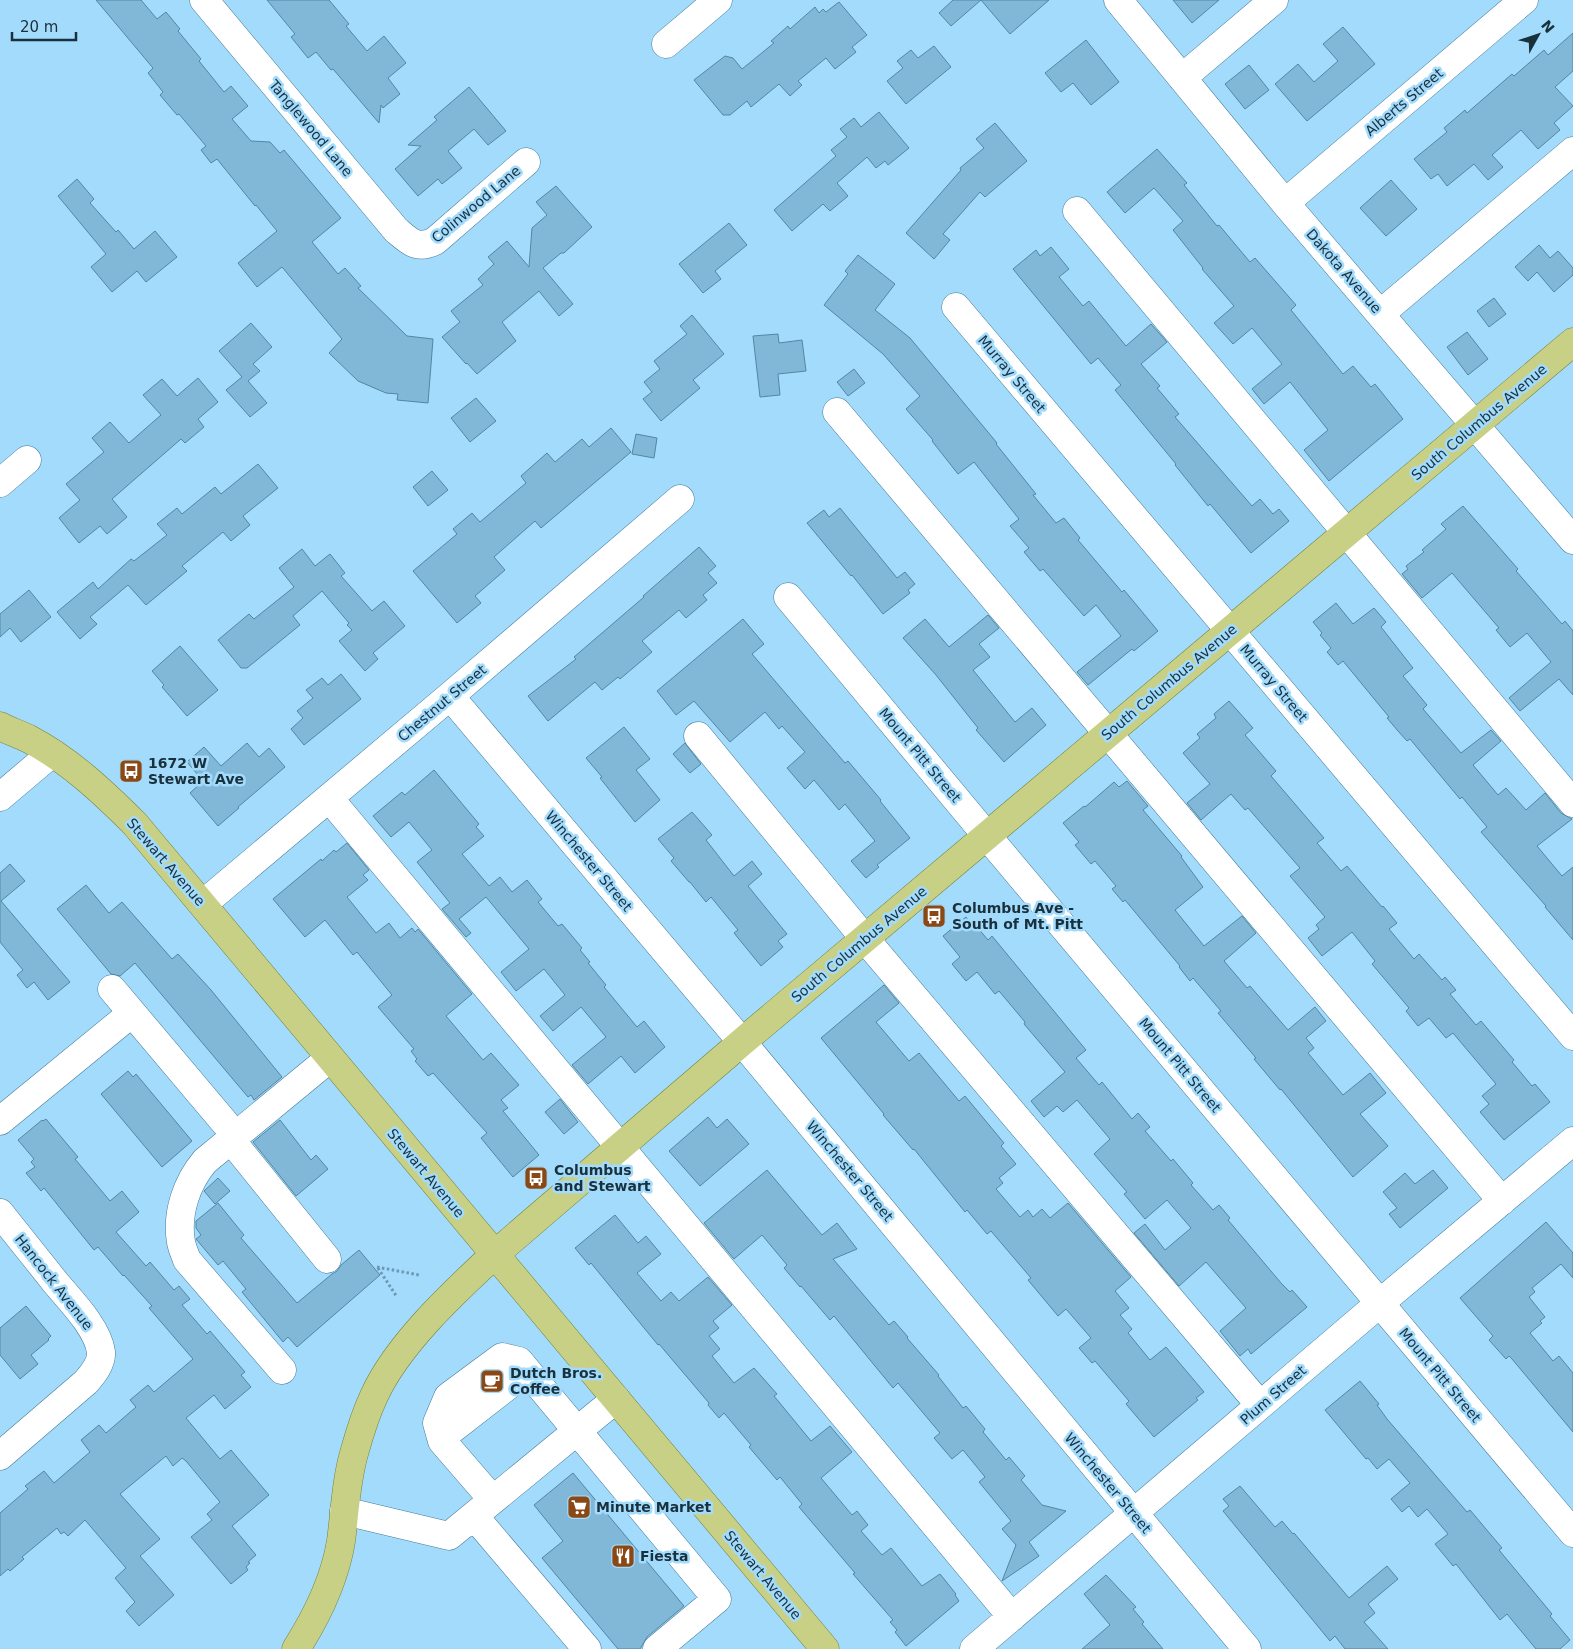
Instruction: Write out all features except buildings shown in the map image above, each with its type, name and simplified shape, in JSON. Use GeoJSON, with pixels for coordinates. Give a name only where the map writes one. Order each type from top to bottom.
{"type":"FeatureCollection","features":[{"type":"Feature","properties":{"kind":"main road","name":"South Columbus Avenue"},"geometry":{"type":"LineString","coordinates":[[296,1649],[313,1621],[328,1588],[335,1566],[341,1542],[354,1452],[374,1396],[388,1370],[412,1339],[465,1282],[742,1042],[1573,342]]}},
{"type":"Feature","properties":{"kind":"main road","name":"Stewart Avenue"},"geometry":{"type":"LineString","coordinates":[[0,726],[29,739],[87,779],[135,824],[825,1649]]}},
{"type":"Feature","properties":{"kind":"street","name":"Tanglewood Lane"},"geometry":{"type":"LineString","coordinates":[[204,0],[396,230],[416,245],[426,246]]}},
{"type":"Feature","properties":{"kind":"street"},"geometry":{"type":"LineString","coordinates":[[666,44],[718,0]]}},
{"type":"Feature","properties":{"kind":"street","name":"Dakota Avenue"},"geometry":{"type":"LineString","coordinates":[[1118,0],[1285,203],[1475,425],[1571,533]]}},
{"type":"Feature","properties":{"kind":"street"},"geometry":{"type":"LineString","coordinates":[[1182,78],[1274,0]]}},
{"type":"Feature","properties":{"kind":"street","name":"Alberts Street"},"geometry":{"type":"LineString","coordinates":[[1285,203],[1524,0]]}},
{"type":"Feature","properties":{"kind":"street"},"geometry":{"type":"LineString","coordinates":[[1380,314],[1573,152]]}},
{"type":"Feature","properties":{"kind":"street","name":"Colinwood Lane"},"geometry":{"type":"LineString","coordinates":[[426,246],[444,234],[526,162]]}},
{"type":"Feature","properties":{"kind":"street"},"geometry":{"type":"LineString","coordinates":[[1077,211],[1348,532],[1573,803]]}},
{"type":"Feature","properties":{"kind":"street","name":"Murray Street"},"geometry":{"type":"LineString","coordinates":[[956,307],[1573,1036]]}},
{"type":"Feature","properties":{"kind":"street"},"geometry":{"type":"LineString","coordinates":[[837,412],[1502,1201]]}},
{"type":"Feature","properties":{"kind":"street"},"geometry":{"type":"LineString","coordinates":[[0,483],[27,460]]}},
{"type":"Feature","properties":{"kind":"street","name":"Chestnut Street"},"geometry":{"type":"LineString","coordinates":[[203,904],[680,499]]}},
{"type":"Feature","properties":{"kind":"street","name":"Mount Pitt Street"},"geometry":{"type":"LineString","coordinates":[[788,597],[1573,1533]]}},
{"type":"Feature","properties":{"kind":"street","name":"Winchester Street"},"geometry":{"type":"LineString","coordinates":[[450,696],[742,1042],[1247,1649]]}},
{"type":"Feature","properties":{"kind":"street"},"geometry":{"type":"LineString","coordinates":[[698,736],[865,939],[1260,1406]]}},
{"type":"Feature","properties":{"kind":"street"},"geometry":{"type":"LineString","coordinates":[[0,797],[52,754]]}},
{"type":"Feature","properties":{"kind":"street"},"geometry":{"type":"LineString","coordinates":[[329,798],[1012,1617]]}},
{"type":"Feature","properties":{"kind":"street"},"geometry":{"type":"LineString","coordinates":[[112,990],[228,1132],[327,1259]]}},
{"type":"Feature","properties":{"kind":"street"},"geometry":{"type":"LineString","coordinates":[[0,1121],[132,1013]]}},
{"type":"Feature","properties":{"kind":"street"},"geometry":{"type":"LineString","coordinates":[[282,1370],[187,1260],[181,1242],[182,1206],[195,1173],[228,1132],[330,1058]]}},
{"type":"Feature","properties":{"kind":"street","name":"Plum Street"},"geometry":{"type":"LineString","coordinates":[[974,1649],[1573,1141]]}},
{"type":"Feature","properties":{"kind":"street","name":"Hancock Avenue"},"geometry":{"type":"LineString","coordinates":[[0,1213],[80,1314],[99,1343],[101,1354],[95,1372],[86,1382],[0,1456]]}},
{"type":"Feature","properties":{"kind":"street"},"geometry":{"type":"LineString","coordinates":[[587,1649],[483,1508],[442,1441],[437,1423],[448,1397],[502,1357],[519,1361],[717,1599],[657,1649]]}},
{"type":"Feature","properties":{"kind":"street"},"geometry":{"type":"LineString","coordinates":[[344,1511],[449,1536],[616,1399]]}},
{"type":"Feature","properties":{"kind":"path"},"geometry":{"type":"LineString","coordinates":[[397,1297],[377,1267],[419,1274]]}},
{"type":"Feature","properties":{"kind":"place","name":"1672 W Stewart Ave"},"geometry":{"type":"Point","coordinates":[131,771]}},
{"type":"Feature","properties":{"kind":"place","name":"Columbus Ave - South of Mt. Pitt"},"geometry":{"type":"Point","coordinates":[934,916]}},
{"type":"Feature","properties":{"kind":"place","name":"Columbus and Stewart"},"geometry":{"type":"Point","coordinates":[536,1178]}},
{"type":"Feature","properties":{"kind":"place","name":"Dutch Bros. Coffee"},"geometry":{"type":"Point","coordinates":[492,1381]}},
{"type":"Feature","properties":{"kind":"place","name":"Minute Market"},"geometry":{"type":"Point","coordinates":[579,1507]}},
{"type":"Feature","properties":{"kind":"place","name":"Fiesta"},"geometry":{"type":"Point","coordinates":[623,1556]}}]}
